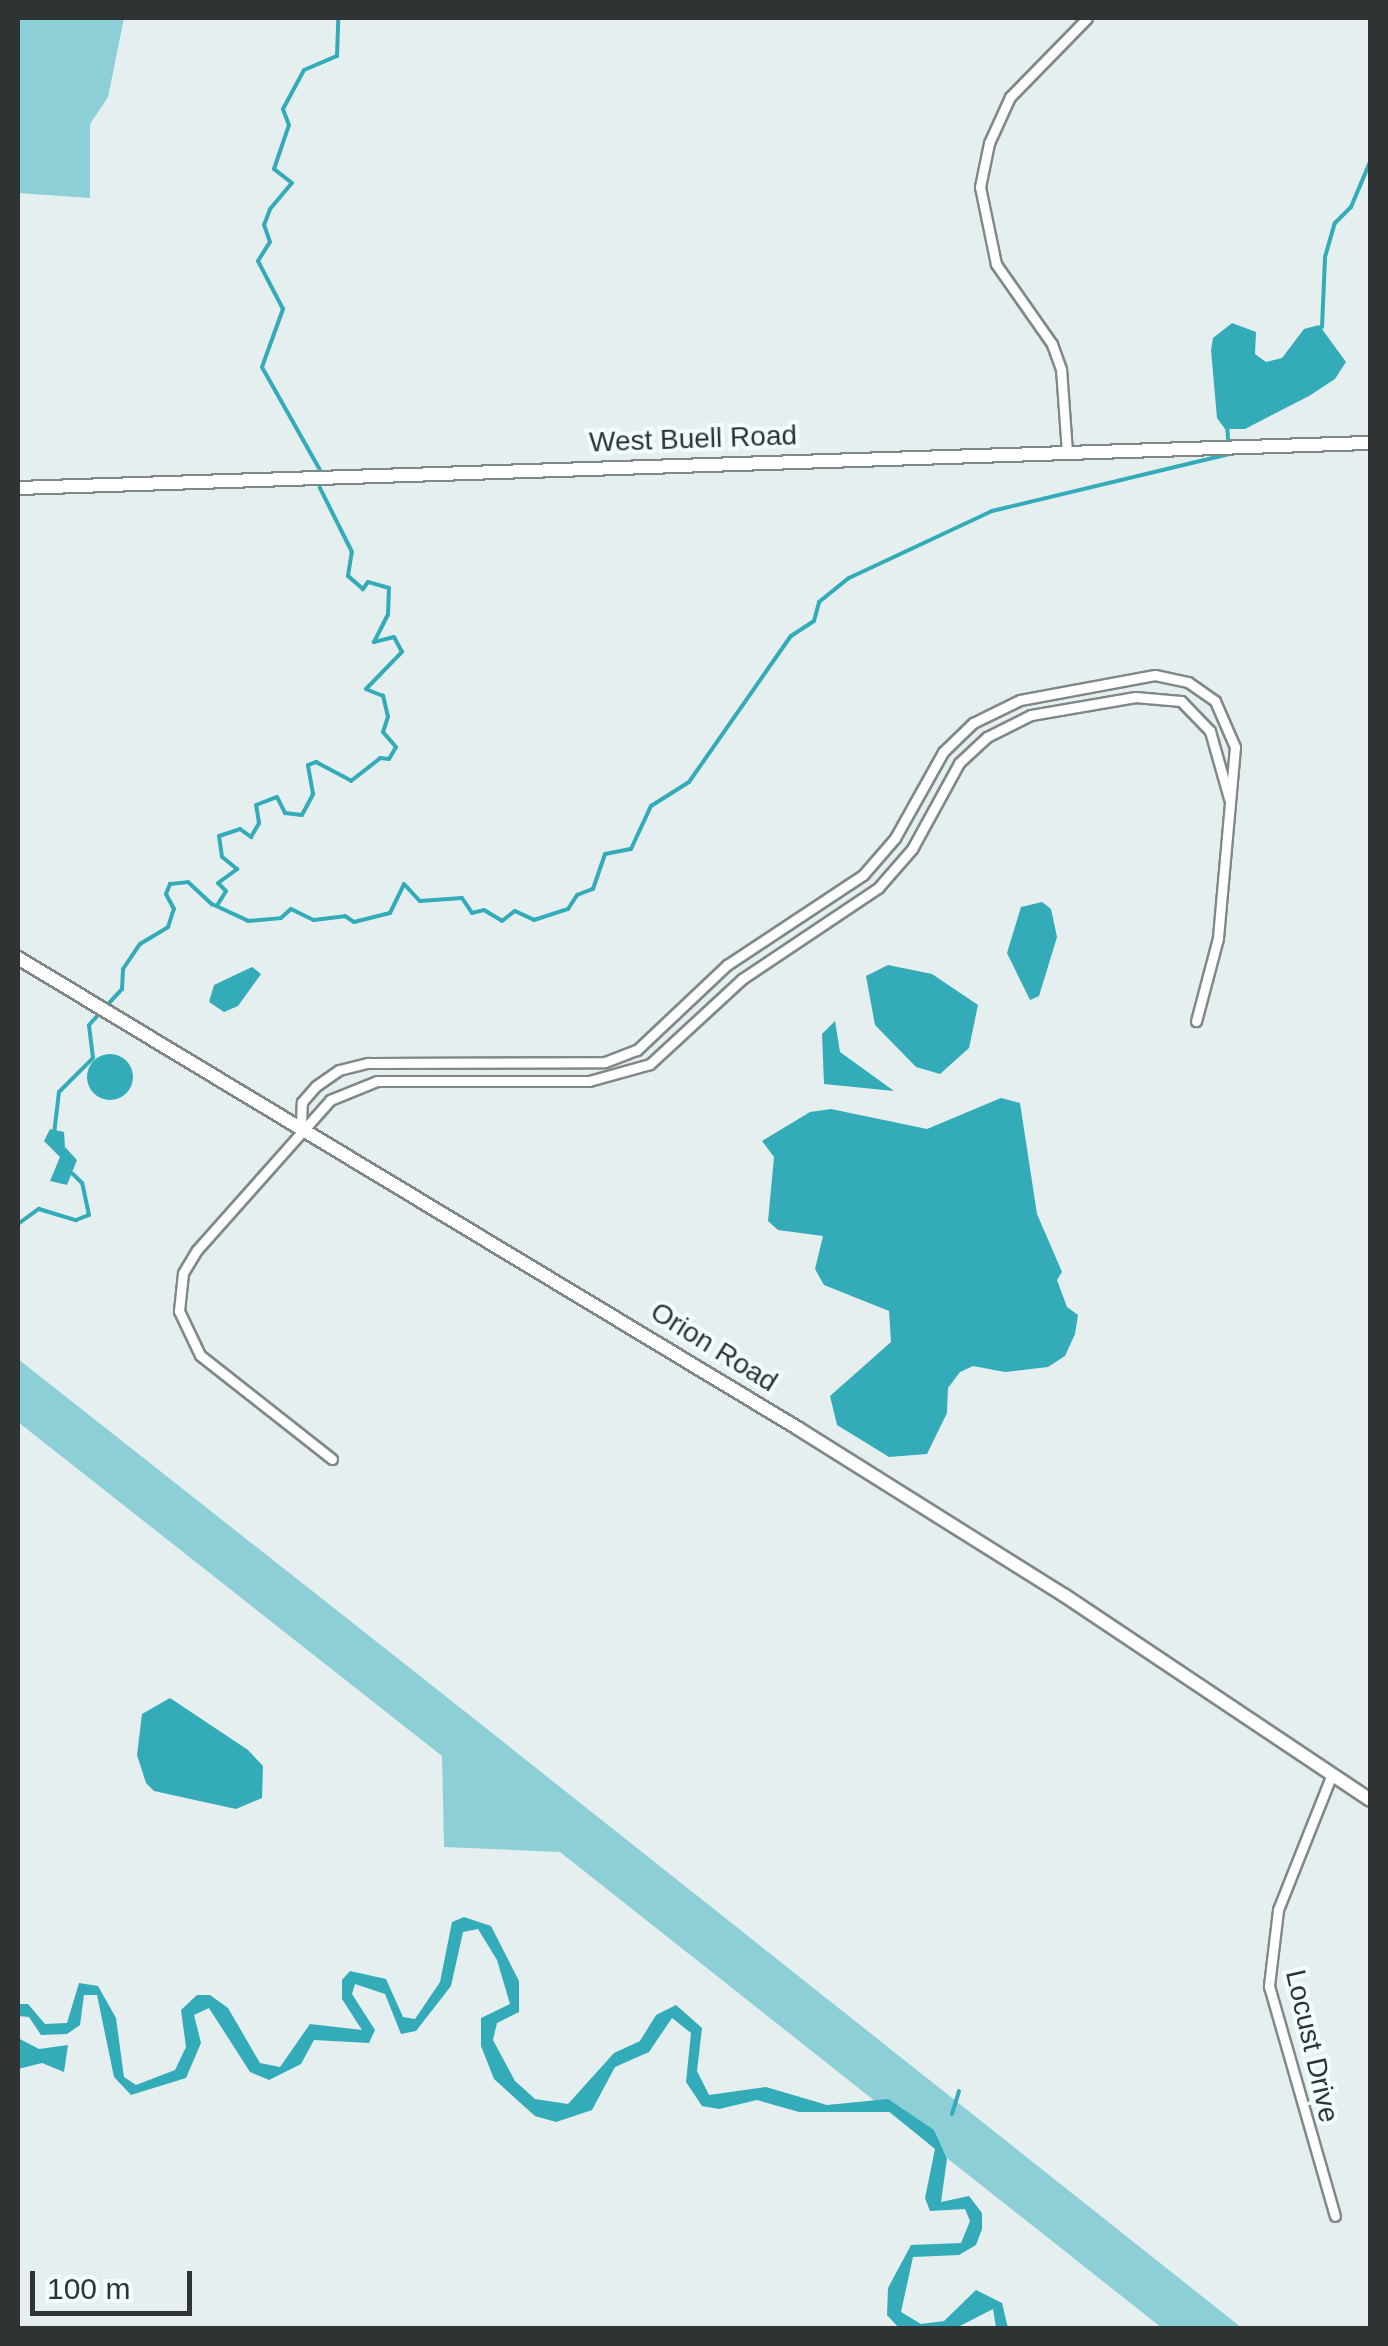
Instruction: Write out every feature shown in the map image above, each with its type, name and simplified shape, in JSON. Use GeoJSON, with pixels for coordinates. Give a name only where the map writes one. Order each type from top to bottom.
{"type":"FeatureCollection","features":[{"type":"Feature","properties":{"kind":"main road","name":"West Buell Road"},"geometry":{"type":"LineString","coordinates":[[18,488],[1370,442]]}},
{"type":"Feature","properties":{"kind":"main road","name":"Orion Road"},"geometry":{"type":"LineString","coordinates":[[18,958],[301,1125],[1024,1570],[1370,1800]]}},
{"type":"Feature","properties":{"kind":"street"},"geometry":{"type":"LineString","coordinates":[[1067,452],[1061,370],[1052,344],[996,264],[980,187],[989,143],[1010,97],[1087,18]]}},
{"type":"Feature","properties":{"kind":"street"},"geometry":{"type":"LineString","coordinates":[[301,1125],[302,1102],[331,1076],[368,1063],[596,1062],[652,1041],[705,984],[837,896],[884,854],[957,736],[996,710],[1058,690],[1155,675],[1203,690],[1233,731],[1237,780],[1229,798],[1218,938],[1196,1020]]}},
{"type":"Feature","properties":{"kind":"street"},"geometry":{"type":"LineString","coordinates":[[1058,690],[1062,708]]}},
{"type":"Feature","properties":{"kind":"street"},"geometry":{"type":"LineString","coordinates":[[332,1459],[200,1355],[179,1310],[183,1273],[197,1250],[266,1177],[301,1125],[344,1091],[408,1080],[596,1080],[650,1064],[720,996],[851,910],[901,863],[972,749],[1006,726],[1062,708],[1135,696],[1182,701],[1210,732],[1229,798]]}},
{"type":"Feature","properties":{"kind":"street"},"geometry":{"type":"LineString","coordinates":[[884,854],[901,863]]}},
{"type":"Feature","properties":{"kind":"street"},"geometry":{"type":"LineString","coordinates":[[763,942],[773,958]]}},
{"type":"Feature","properties":{"kind":"street"},"geometry":{"type":"LineString","coordinates":[[408,1062],[408,1080]]}},
{"type":"Feature","properties":{"kind":"street"},"geometry":{"type":"LineString","coordinates":[[596,1062],[596,1080]]}},
{"type":"Feature","properties":{"kind":"street"},"geometry":{"type":"LineString","coordinates":[[331,1076],[344,1091]]}},
{"type":"Feature","properties":{"kind":"street","name":"Locust Drive"},"geometry":{"type":"LineString","coordinates":[[1332,1774],[1278,1910],[1270,1986],[1335,2216]]}},
{"type":"Feature","properties":{"kind":"shaded area"},"geometry":{"type":"Polygon","coordinates":[[[18,18],[124,18],[108,97],[90,124],[90,198],[18,193],[18,18]]]}},
{"type":"Feature","properties":{"kind":"shaded area"},"geometry":{"type":"Polygon","coordinates":[[[1232,323],[1256,332],[1255,354],[1266,362],[1282,358],[1304,329],[1319,325],[1346,362],[1335,379],[1309,396],[1245,429],[1225,429],[1217,418],[1211,350],[1213,338],[1232,323]]]}},
{"type":"Feature","properties":{"kind":"shaded area"},"geometry":{"type":"Polygon","coordinates":[[[1042,902],[1051,909],[1057,937],[1039,996],[1030,1000],[1007,953],[1021,907],[1042,902]]]}},
{"type":"Feature","properties":{"kind":"shaded area"},"geometry":{"type":"Polygon","coordinates":[[[888,965],[932,974],[978,1005],[969,1048],[940,1074],[916,1067],[875,1025],[866,976],[888,965]]]}},
{"type":"Feature","properties":{"kind":"shaded area"},"geometry":{"type":"Polygon","coordinates":[[[252,967],[261,974],[238,1006],[224,1012],[209,1002],[214,985],[252,967]]]}},
{"type":"Feature","properties":{"kind":"shaded area"},"geometry":{"type":"Polygon","coordinates":[[[835,1021],[840,1052],[894,1091],[824,1084],[822,1034],[835,1021]]]}},
{"type":"Feature","properties":{"kind":"shaded area"},"geometry":{"type":"Polygon","coordinates":[[[110,1054],[126,1061],[133,1077],[126,1093],[110,1100],[94,1093],[87,1077],[94,1061],[110,1054]]]}},
{"type":"Feature","properties":{"kind":"shaded area"},"geometry":{"type":"Polygon","coordinates":[[[1001,1098],[1020,1103],[1037,1214],[1062,1272],[1057,1280],[1067,1307],[1078,1315],[1075,1334],[1065,1356],[1048,1367],[1005,1372],[973,1366],[960,1372],[948,1388],[947,1413],[927,1454],[889,1457],[837,1425],[830,1396],[891,1342],[889,1311],[824,1285],[815,1269],[823,1236],[778,1230],[768,1221],[774,1157],[762,1141],[810,1112],[831,1109],[927,1129],[1001,1098]]]}},
{"type":"Feature","properties":{"kind":"shaded area"},"geometry":{"type":"Polygon","coordinates":[[[50,1129],[64,1132],[65,1147],[77,1160],[67,1185],[50,1181],[60,1157],[44,1141],[50,1129]]]}},
{"type":"Feature","properties":{"kind":"shaded area"},"geometry":{"type":"Polygon","coordinates":[[[18,1359],[1242,2328],[1162,2328],[560,1852],[444,1847],[442,1756],[18,1422],[18,1359]]]}},
{"type":"Feature","properties":{"kind":"shaded area"},"geometry":{"type":"Polygon","coordinates":[[[170,1698],[248,1750],[263,1766],[262,1798],[236,1809],[154,1791],[146,1783],[137,1755],[142,1714],[170,1698]]]}},
{"type":"Feature","properties":{"kind":"shaded area"},"geometry":{"type":"Polygon","coordinates":[[[464,1917],[491,1926],[519,1981],[519,2012],[497,2023],[493,2040],[515,2081],[535,2099],[568,2104],[614,2053],[640,2041],[656,2015],[676,2005],[702,2028],[697,2071],[709,2095],[766,2087],[827,2105],[888,2099],[934,2130],[947,2159],[941,2202],[969,2196],[982,2213],[982,2229],[976,2245],[959,2255],[913,2257],[901,2312],[921,2324],[944,2321],[976,2290],[1002,2303],[1008,2328],[996,2328],[993,2309],[956,2328],[899,2328],[887,2315],[888,2288],[911,2245],[961,2243],[970,2221],[965,2209],[930,2211],[925,2198],[935,2149],[890,2112],[799,2112],[757,2100],[719,2109],[702,2106],[686,2082],[691,2033],[672,2018],[649,2052],[615,2067],[592,2110],[556,2122],[535,2116],[494,2079],[481,2046],[481,2018],[510,2004],[497,1960],[478,1929],[463,1932],[451,1986],[416,2031],[401,2034],[385,1994],[355,1984],[352,1994],[375,2030],[369,2043],[314,2040],[301,2064],[269,2080],[250,2072],[209,2008],[194,2015],[201,2043],[186,2078],[131,2095],[114,2077],[97,1995],[84,1995],[80,2025],[67,2034],[41,2035],[29,2017],[18,2016],[18,2004],[28,2004],[45,2024],[67,2023],[79,1983],[98,1986],[116,2018],[124,2077],[136,2085],[175,2070],[186,2047],[181,2010],[197,1995],[210,1995],[228,2008],[260,2063],[280,2067],[310,2024],[362,2030],[342,1999],[342,1980],[350,1971],[386,1979],[403,2017],[415,2019],[440,1982],[452,1922],[464,1917]]]}},
{"type":"Feature","properties":{"kind":"shaded area"},"geometry":{"type":"Polygon","coordinates":[[[18,2038],[39,2049],[68,2045],[64,2072],[42,2063],[18,2069],[18,2038]]]}},
{"type":"Feature","properties":{"kind":"waterway"},"geometry":{"type":"LineString","coordinates":[[320,470],[262,367],[283,309],[258,261],[270,242],[264,225],[270,209],[292,183],[274,169],[289,125],[283,109],[304,70],[337,56],[338,18]]}},
{"type":"Feature","properties":{"kind":"waterway"},"geometry":{"type":"LineString","coordinates":[[1322,327],[1325,257],[1335,223],[1351,207],[1370,162]]}},
{"type":"Feature","properties":{"kind":"waterway"},"geometry":{"type":"LineString","coordinates":[[1227,424],[1228,439]]}},
{"type":"Feature","properties":{"kind":"waterway"},"geometry":{"type":"LineString","coordinates":[[54,1134],[59,1092],[93,1058],[89,1025],[122,989],[123,969],[140,944],[168,927],[174,909],[166,894],[170,884],[188,882],[212,904],[248,921],[281,918],[291,909],[314,920],[345,916],[354,922],[390,913],[404,884],[420,901],[462,898],[472,913],[484,910],[502,921],[515,911],[534,920],[568,909],[577,895],[593,889],[605,854],[631,849],[651,806],[689,782],[791,636],[814,621],[819,602],[849,578],[992,511],[1229,454]]}},
{"type":"Feature","properties":{"kind":"waterway"},"geometry":{"type":"LineString","coordinates":[[218,904],[226,891],[218,883],[237,869],[222,857],[219,836],[240,829],[251,837],[259,823],[256,805],[277,797],[285,813],[302,815],[313,794],[308,765],[316,762],[351,781],[380,758],[389,759],[396,747],[383,732],[388,717],[383,696],[366,689],[402,652],[394,637],[374,642],[388,615],[389,588],[368,582],[363,589],[348,576],[352,552],[320,488]]}},
{"type":"Feature","properties":{"kind":"waterway"},"geometry":{"type":"LineString","coordinates":[[18,1224],[39,1209],[76,1220],[89,1215],[82,1183],[73,1174]]}},
{"type":"Feature","properties":{"kind":"waterway"},"geometry":{"type":"LineString","coordinates":[[952,2114],[959,2091]]}}]}
